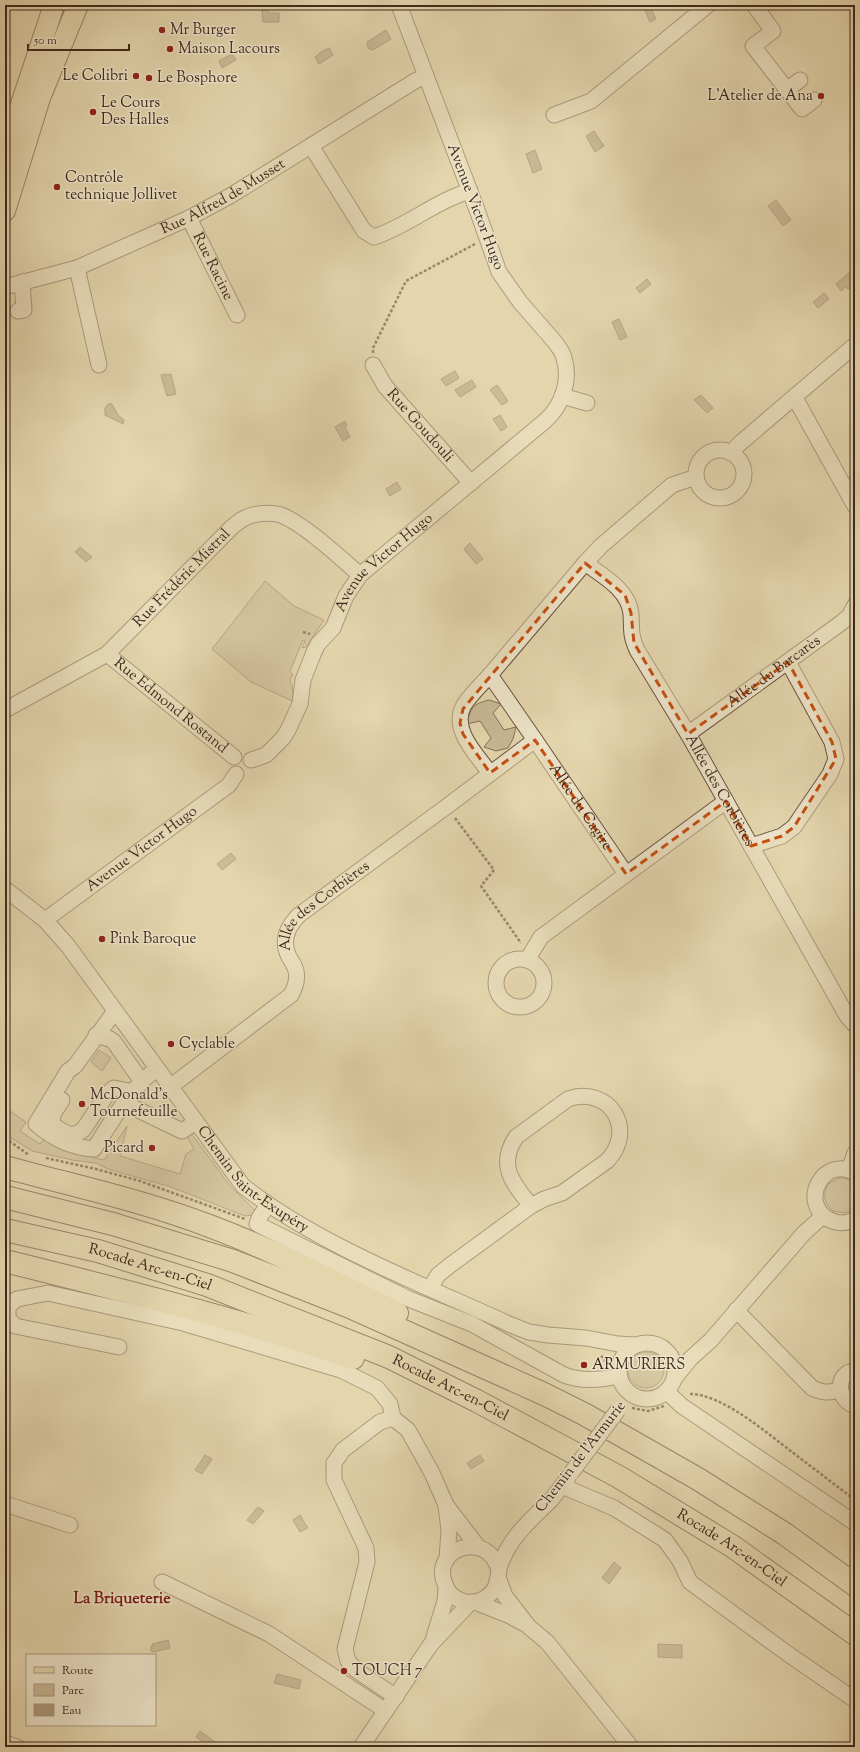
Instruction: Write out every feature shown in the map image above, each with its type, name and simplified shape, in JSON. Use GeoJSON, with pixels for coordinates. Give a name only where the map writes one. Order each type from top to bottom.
{"type":"FeatureCollection","features":[{"type":"Feature","properties":{"kind":"highway"},"geometry":{"type":"LineString","coordinates":[[5,1167],[123,1197],[213,1227],[284,1258],[530,1379],[544,1394]]}},
{"type":"Feature","properties":{"kind":"highway","name":"Rocade Arc-en-Ciel"},"geometry":{"type":"LineString","coordinates":[[5,1197],[113,1224],[233,1261],[350,1307],[544,1394],[584,1414],[698,1479],[785,1534],[855,1585]]}},
{"type":"Feature","properties":{"kind":"highway","name":"Rocade Arc-en-Ciel"},"geometry":{"type":"LineString","coordinates":[[5,1230],[98,1252],[207,1285],[389,1357],[476,1401],[619,1477],[732,1546],[855,1634]]}},
{"type":"Feature","properties":{"kind":"highway"},"geometry":{"type":"LineString","coordinates":[[5,1261],[124,1290],[297,1339],[384,1368],[457,1400],[476,1401]]}},
{"type":"Feature","properties":{"kind":"main road"},"geometry":{"type":"LineString","coordinates":[[5,152],[54,5]]}},
{"type":"Feature","properties":{"kind":"main road"},"geometry":{"type":"LineString","coordinates":[[5,211],[40,98],[78,5]]}},
{"type":"Feature","properties":{"kind":"street","name":"Avenue Victor Hugo"},"geometry":{"type":"LineString","coordinates":[[251,760],[266,755],[279,743],[288,730],[300,704],[303,680],[314,652],[318,644],[333,628],[346,596],[360,575],[552,415],[562,396],[566,378],[564,357],[555,342],[520,302],[499,272],[470,191],[398,5]]}},
{"type":"Feature","properties":{"kind":"street"},"geometry":{"type":"LineString","coordinates":[[554,115],[591,101],[708,5]]}},
{"type":"Feature","properties":{"kind":"street"},"geometry":{"type":"LineString","coordinates":[[754,5],[773,31],[753,46],[802,109],[814,100]]}},
{"type":"Feature","properties":{"kind":"street","name":"Rue Alfred de Musset"},"geometry":{"type":"LineString","coordinates":[[5,287],[77,268],[189,218],[230,196],[415,80],[426,76]]}},
{"type":"Feature","properties":{"kind":"street"},"geometry":{"type":"LineString","coordinates":[[786,90],[800,80]]}},
{"type":"Feature","properties":{"kind":"street"},"geometry":{"type":"LineString","coordinates":[[310,146],[364,231],[374,237],[388,232],[454,195],[470,191]]}},
{"type":"Feature","properties":{"kind":"street","name":"Rue Racine"},"geometry":{"type":"LineString","coordinates":[[189,218],[237,315]]}},
{"type":"Feature","properties":{"kind":"street"},"geometry":{"type":"LineString","coordinates":[[77,268],[99,365]]}},
{"type":"Feature","properties":{"kind":"street"},"geometry":{"type":"LineString","coordinates":[[18,311],[24,310],[22,282]]}},
{"type":"Feature","properties":{"kind":"street"},"geometry":{"type":"LineString","coordinates":[[731,453],[738,445],[795,398],[855,345]]}},
{"type":"Feature","properties":{"kind":"street","name":"Rue Goudouli"},"geometry":{"type":"LineString","coordinates":[[373,365],[385,386],[471,483]]}},
{"type":"Feature","properties":{"kind":"street"},"geometry":{"type":"LineString","coordinates":[[562,396],[587,403]]}},
{"type":"Feature","properties":{"kind":"street"},"geometry":{"type":"LineString","coordinates":[[795,398],[855,506]]}},
{"type":"Feature","properties":{"kind":"street"},"geometry":{"type":"LineString","coordinates":[[723,450],[731,453],[740,461],[744,473],[741,485],[733,494],[722,498],[710,496],[700,489],[696,478],[696,469],[706,454],[723,450]]}},
{"type":"Feature","properties":{"kind":"street"},"geometry":{"type":"LineString","coordinates":[[490,773],[463,734],[460,723],[461,714],[465,704],[601,546],[672,485],[696,478]]}},
{"type":"Feature","properties":{"kind":"street","name":"Rue Frédéric Mistral"},"geometry":{"type":"LineString","coordinates":[[5,710],[107,654],[232,527],[245,518],[261,514],[280,515],[300,526],[360,575]]}},
{"type":"Feature","properties":{"kind":"street","name":"Allée des Corbières"},"geometry":{"type":"LineString","coordinates":[[585,563],[625,595],[631,613],[631,637],[634,643],[688,734],[847,1016],[855,1025]]}},
{"type":"Feature","properties":{"kind":"street","name":"Allée du Barcarès"},"geometry":{"type":"LineString","coordinates":[[688,734],[846,619],[855,605]]}},
{"type":"Feature","properties":{"kind":"street","name":"Rue Edmond Rostand"},"geometry":{"type":"LineString","coordinates":[[107,654],[234,757]]}},
{"type":"Feature","properties":{"kind":"street"},"geometry":{"type":"LineString","coordinates":[[751,846],[782,836],[794,827],[830,774],[836,759],[832,742],[788,662]]}},
{"type":"Feature","properties":{"kind":"street"},"geometry":{"type":"LineString","coordinates":[[490,675],[535,740]]}},
{"type":"Feature","properties":{"kind":"street","name":"Allée des Corbières"},"geometry":{"type":"LineString","coordinates":[[170,1086],[291,995],[297,979],[296,972],[286,950],[285,943],[288,928],[298,915],[535,740]]}},
{"type":"Feature","properties":{"kind":"street","name":"Allée du Cagire"},"geometry":{"type":"LineString","coordinates":[[535,740],[626,874]]}},
{"type":"Feature","properties":{"kind":"street"},"geometry":{"type":"LineString","coordinates":[[241,754],[246,755],[251,760],[253,765],[250,771],[243,775],[236,774],[231,766],[234,757],[241,754]]}},
{"type":"Feature","properties":{"kind":"street","name":"Avenue Victor Hugo"},"geometry":{"type":"LineString","coordinates":[[45,920],[228,785],[236,774]]}},
{"type":"Feature","properties":{"kind":"street"},"geometry":{"type":"LineString","coordinates":[[528,960],[541,937],[726,801]]}},
{"type":"Feature","properties":{"kind":"street","name":"Chemin Saint-Exupéry"},"geometry":{"type":"LineString","coordinates":[[5,889],[45,920],[68,946],[243,1186],[268,1205],[333,1243],[529,1332],[634,1345]]}},
{"type":"Feature","properties":{"kind":"street"},"geometry":{"type":"LineString","coordinates":[[115,1011],[96,1035],[75,1066],[68,1071],[36,1124],[50,1136],[76,1147],[94,1149],[124,1103],[149,1074],[158,1069]]}},
{"type":"Feature","properties":{"kind":"street"},"geometry":{"type":"LineString","coordinates":[[96,1035],[110,1039],[114,1042],[138,1087]]}},
{"type":"Feature","properties":{"kind":"street"},"geometry":{"type":"LineString","coordinates":[[75,1066],[72,1080],[51,1120],[53,1125],[68,1135],[78,1134],[83,1130],[108,1093],[114,1088],[138,1087]]}},
{"type":"Feature","properties":{"kind":"street"},"geometry":{"type":"LineString","coordinates":[[430,1288],[443,1270],[531,1206],[544,1199],[562,1193],[607,1161],[613,1155],[617,1146],[620,1129],[619,1120],[611,1107],[597,1098],[582,1096],[568,1099],[516,1137],[509,1153],[507,1162],[508,1172],[511,1180],[531,1206]]}},
{"type":"Feature","properties":{"kind":"street"},"geometry":{"type":"LineString","coordinates":[[124,1103],[182,1131],[196,1122]]}},
{"type":"Feature","properties":{"kind":"street"},"geometry":{"type":"LineString","coordinates":[[855,1153],[852,1171],[840,1169],[824,1175],[818,1182],[815,1191],[815,1200],[823,1216],[832,1221],[843,1223],[855,1219]]}},
{"type":"Feature","properties":{"kind":"street"},"geometry":{"type":"LineString","coordinates":[[268,1205],[259,1218],[257,1224],[343,1268],[409,1299],[472,1324],[564,1375],[576,1380],[606,1378],[619,1372]]}},
{"type":"Feature","properties":{"kind":"street"},"geometry":{"type":"LineString","coordinates":[[595,1340],[608,1352],[619,1372],[625,1389],[630,1394],[639,1398],[649,1399],[658,1397],[700,1349],[711,1340],[804,1233],[823,1216]]}},
{"type":"Feature","properties":{"kind":"street"},"geometry":{"type":"LineString","coordinates":[[119,1347],[15,1326],[8,1318],[8,1306],[17,1299],[48,1293],[190,1325],[341,1370],[377,1388],[390,1404],[393,1418],[408,1430],[432,1473],[446,1505],[479,1547],[491,1554],[494,1558],[505,1596],[529,1627]]}},
{"type":"Feature","properties":{"kind":"street"},"geometry":{"type":"LineString","coordinates":[[736,1310],[812,1388],[829,1393],[840,1390]]}},
{"type":"Feature","properties":{"kind":"street"},"geometry":{"type":"LineString","coordinates":[[619,1372],[623,1355],[634,1345],[649,1342],[662,1347],[668,1352],[674,1364],[670,1385],[682,1406],[855,1523]]}},
{"type":"Feature","properties":{"kind":"street"},"geometry":{"type":"LineString","coordinates":[[668,1352],[679,1353],[700,1349]]}},
{"type":"Feature","properties":{"kind":"street"},"geometry":{"type":"LineString","coordinates":[[855,1370],[851,1371],[842,1378],[840,1390],[844,1400],[855,1406]]}},
{"type":"Feature","properties":{"kind":"street","name":"Chemin de l'Armurie"},"geometry":{"type":"LineString","coordinates":[[499,1575],[507,1549],[515,1537],[562,1486],[630,1394]]}},
{"type":"Feature","properties":{"kind":"street"},"geometry":{"type":"LineString","coordinates":[[393,1418],[380,1422],[343,1450],[334,1463],[334,1480],[366,1548],[367,1562],[345,1649],[348,1661],[356,1670],[396,1697]]}},
{"type":"Feature","properties":{"kind":"street"},"geometry":{"type":"LineString","coordinates":[[562,1486],[614,1508],[665,1540],[680,1560],[690,1582],[788,1654],[855,1700]]}},
{"type":"Feature","properties":{"kind":"street"},"geometry":{"type":"LineString","coordinates":[[5,1504],[70,1525]]}},
{"type":"Feature","properties":{"kind":"street"},"geometry":{"type":"LineString","coordinates":[[431,1644],[443,1608],[446,1588],[443,1573],[447,1559],[449,1530],[446,1505]]}},
{"type":"Feature","properties":{"kind":"street","name":"Chemin de l'Armurie"},"geometry":{"type":"LineString","coordinates":[[479,1547],[502,1543],[515,1537]]}},
{"type":"Feature","properties":{"kind":"street"},"geometry":{"type":"LineString","coordinates":[[447,1559],[458,1549],[471,1546],[479,1547]]}},
{"type":"Feature","properties":{"kind":"street"},"geometry":{"type":"LineString","coordinates":[[446,1588],[454,1597],[465,1602],[482,1600],[493,1592],[499,1575]]}},
{"type":"Feature","properties":{"kind":"street"},"geometry":{"type":"LineString","coordinates":[[162,1582],[269,1634],[386,1711]]}},
{"type":"Feature","properties":{"kind":"street"},"geometry":{"type":"LineString","coordinates":[[473,1602],[508,1615],[529,1627],[547,1642],[630,1747]]}},
{"type":"Feature","properties":{"kind":"street"},"geometry":{"type":"LineString","coordinates":[[361,1747],[431,1644],[473,1602]]}},
{"type":"Feature","properties":{"kind":"street"},"geometry":{"type":"LineString","coordinates":[[5,1743],[16,1747]]}},
{"type":"Feature","properties":{"kind":"path"},"geometry":{"type":"LineString","coordinates":[[373,365],[374,348],[406,282],[487,238]]}},
{"type":"Feature","properties":{"kind":"path"},"geometry":{"type":"LineString","coordinates":[[446,807],[494,870],[481,886],[520,942],[528,960]]}},
{"type":"Feature","properties":{"kind":"highlighted area"},"geometry":{"type":"Polygon","coordinates":[[[585,563],[625,595],[631,613],[634,643],[688,734],[788,662],[832,742],[836,759],[794,827],[782,836],[751,846],[726,801],[626,874],[535,740],[490,773],[463,734],[460,723],[463,709],[585,563]]]}},
{"type":"Feature","properties":{"kind":"green space"},"geometry":{"type":"Polygon","coordinates":[[[265,581],[294,606],[324,620],[306,647],[302,648],[305,641],[303,640],[290,671],[293,676],[291,676],[290,684],[292,685],[292,701],[251,682],[212,649],[265,581]]]}},
{"type":"Feature","properties":{"kind":"green space"},"geometry":{"type":"Polygon","coordinates":[[[489,700],[501,704],[493,713],[504,730],[516,727],[513,739],[508,748],[496,751],[484,747],[491,738],[480,721],[467,724],[471,710],[479,703],[489,700]]]}},
{"type":"Feature","properties":{"kind":"green space"},"geometry":{"type":"Polygon","coordinates":[[[99,1050],[111,1058],[102,1071],[91,1062],[99,1050]]]}},
{"type":"Feature","properties":{"kind":"green space"},"geometry":{"type":"Polygon","coordinates":[[[5,1103],[7,1109],[26,1122],[20,1131],[40,1144],[45,1137],[63,1150],[104,1160],[127,1126],[120,1156],[180,1174],[186,1154],[194,1149],[187,1137],[187,1134],[191,1133],[231,1187],[256,1211],[254,1215],[245,1216],[171,1187],[108,1169],[96,1163],[72,1160],[32,1151],[5,1134],[5,1103]]]}},
{"type":"Feature","properties":{"kind":"green space"},"geometry":{"type":"Polygon","coordinates":[[[839,1178],[845,1178],[855,1184],[855,1208],[845,1213],[833,1211],[825,1199],[825,1192],[828,1184],[839,1178]]]}},
{"type":"Feature","properties":{"kind":"green space"},"geometry":{"type":"Polygon","coordinates":[[[650,1352],[659,1357],[663,1363],[663,1377],[659,1383],[650,1388],[642,1388],[633,1383],[629,1377],[628,1366],[633,1357],[639,1353],[650,1352]]]}},
{"type":"Feature","properties":{"kind":"water"},"geometry":{"type":"Polygon","coordinates":[[[645,5],[650,6],[656,19],[650,22],[644,8],[645,5]]]}},
{"type":"Feature","properties":{"kind":"water"},"geometry":{"type":"Polygon","coordinates":[[[262,10],[267,10],[269,13],[279,13],[279,22],[263,22],[262,10]]]}},
{"type":"Feature","properties":{"kind":"water"},"geometry":{"type":"Polygon","coordinates":[[[386,30],[391,39],[373,50],[368,48],[367,42],[386,30]]]}},
{"type":"Feature","properties":{"kind":"water"},"geometry":{"type":"Polygon","coordinates":[[[329,48],[333,55],[319,64],[315,57],[329,48]]]}},
{"type":"Feature","properties":{"kind":"water"},"geometry":{"type":"Polygon","coordinates":[[[232,54],[236,60],[222,68],[219,61],[232,54]]]}},
{"type":"Feature","properties":{"kind":"water"},"geometry":{"type":"Polygon","coordinates":[[[594,131],[604,146],[595,152],[586,136],[594,131]]]}},
{"type":"Feature","properties":{"kind":"water"},"geometry":{"type":"Polygon","coordinates":[[[535,150],[542,169],[533,173],[526,154],[535,150]]]}},
{"type":"Feature","properties":{"kind":"water"},"geometry":{"type":"Polygon","coordinates":[[[776,200],[791,220],[783,226],[768,206],[776,200]]]}},
{"type":"Feature","properties":{"kind":"water"},"geometry":{"type":"Polygon","coordinates":[[[850,272],[855,278],[851,283],[853,285],[848,289],[846,287],[841,291],[836,284],[850,272]]]}},
{"type":"Feature","properties":{"kind":"water"},"geometry":{"type":"Polygon","coordinates":[[[647,279],[651,284],[640,293],[636,288],[647,279]]]}},
{"type":"Feature","properties":{"kind":"water"},"geometry":{"type":"Polygon","coordinates":[[[824,293],[829,299],[818,308],[813,302],[824,293]]]}},
{"type":"Feature","properties":{"kind":"water"},"geometry":{"type":"Polygon","coordinates":[[[619,319],[627,337],[620,340],[612,322],[619,319]]]}},
{"type":"Feature","properties":{"kind":"water"},"geometry":{"type":"Polygon","coordinates":[[[455,371],[459,378],[446,386],[441,379],[455,371]]]}},
{"type":"Feature","properties":{"kind":"water"},"geometry":{"type":"Polygon","coordinates":[[[171,374],[176,394],[167,396],[161,375],[171,374]]]}},
{"type":"Feature","properties":{"kind":"water"},"geometry":{"type":"Polygon","coordinates":[[[472,380],[476,387],[460,397],[455,390],[472,380]]]}},
{"type":"Feature","properties":{"kind":"water"},"geometry":{"type":"Polygon","coordinates":[[[497,385],[508,401],[502,405],[490,390],[497,385]]]}},
{"type":"Feature","properties":{"kind":"water"},"geometry":{"type":"Polygon","coordinates":[[[701,395],[713,408],[707,413],[694,400],[701,395]]]}},
{"type":"Feature","properties":{"kind":"water"},"geometry":{"type":"Polygon","coordinates":[[[108,404],[112,404],[118,415],[124,420],[123,424],[105,415],[105,408],[108,404]]]}},
{"type":"Feature","properties":{"kind":"water"},"geometry":{"type":"Polygon","coordinates":[[[500,415],[507,427],[501,431],[493,419],[500,415]]]}},
{"type":"Feature","properties":{"kind":"water"},"geometry":{"type":"Polygon","coordinates":[[[345,421],[347,426],[345,427],[350,437],[343,441],[335,427],[345,421]]]}},
{"type":"Feature","properties":{"kind":"water"},"geometry":{"type":"Polygon","coordinates":[[[397,482],[401,489],[390,496],[386,489],[397,482]]]}},
{"type":"Feature","properties":{"kind":"water"},"geometry":{"type":"Polygon","coordinates":[[[470,543],[483,559],[476,564],[464,549],[470,543]]]}},
{"type":"Feature","properties":{"kind":"water"},"geometry":{"type":"Polygon","coordinates":[[[80,547],[92,557],[86,562],[75,552],[80,547]]]}},
{"type":"Feature","properties":{"kind":"water"},"geometry":{"type":"Polygon","coordinates":[[[231,853],[236,859],[222,870],[217,864],[231,853]]]}},
{"type":"Feature","properties":{"kind":"water"},"geometry":{"type":"Polygon","coordinates":[[[205,1455],[212,1459],[202,1474],[195,1470],[205,1455]]]}},
{"type":"Feature","properties":{"kind":"water"},"geometry":{"type":"Polygon","coordinates":[[[480,1455],[484,1461],[471,1469],[467,1463],[480,1455]]]}},
{"type":"Feature","properties":{"kind":"water"},"geometry":{"type":"Polygon","coordinates":[[[258,1507],[264,1511],[253,1524],[247,1520],[258,1507]]]}},
{"type":"Feature","properties":{"kind":"water"},"geometry":{"type":"Polygon","coordinates":[[[300,1515],[308,1528],[300,1532],[293,1520],[300,1515]]]}},
{"type":"Feature","properties":{"kind":"water"},"geometry":{"type":"Polygon","coordinates":[[[614,1562],[621,1568],[609,1584],[602,1578],[614,1562]]]}},
{"type":"Feature","properties":{"kind":"water"},"geometry":{"type":"Polygon","coordinates":[[[168,1640],[170,1648],[154,1652],[151,1651],[151,1646],[153,1646],[152,1644],[168,1640]]]}},
{"type":"Feature","properties":{"kind":"water"},"geometry":{"type":"Polygon","coordinates":[[[658,1644],[682,1645],[682,1658],[658,1657],[658,1644]]]}},
{"type":"Feature","properties":{"kind":"water"},"geometry":{"type":"Polygon","coordinates":[[[277,1674],[301,1680],[299,1689],[274,1683],[277,1674]]]}},
{"type":"Feature","properties":{"kind":"water"},"geometry":{"type":"Polygon","coordinates":[[[200,1731],[222,1747],[210,1747],[196,1737],[200,1731]]]}},
{"type":"Feature","properties":{"kind":"place","name":"Mr Burger"},"geometry":{"type":"Point","coordinates":[162,30]}},
{"type":"Feature","properties":{"kind":"place","name":"Maison Lacours"},"geometry":{"type":"Point","coordinates":[170,49]}},
{"type":"Feature","properties":{"kind":"place","name":"Le Colibri"},"geometry":{"type":"Point","coordinates":[136,76]}},
{"type":"Feature","properties":{"kind":"place","name":"Le Bosphore"},"geometry":{"type":"Point","coordinates":[149,78]}},
{"type":"Feature","properties":{"kind":"place","name":"L'Atelier de Ana"},"geometry":{"type":"Point","coordinates":[821,96]}},
{"type":"Feature","properties":{"kind":"place","name":"Le Cours Des Halles"},"geometry":{"type":"Point","coordinates":[93,112]}},
{"type":"Feature","properties":{"kind":"place","name":"Contrôle technique Jollivet"},"geometry":{"type":"Point","coordinates":[57,187]}},
{"type":"Feature","properties":{"kind":"place","name":"Pink Baroque"},"geometry":{"type":"Point","coordinates":[102,939]}},
{"type":"Feature","properties":{"kind":"place","name":"Cyclable"},"geometry":{"type":"Point","coordinates":[171,1044]}},
{"type":"Feature","properties":{"kind":"place","name":"McDonald's Tournefeuille"},"geometry":{"type":"Point","coordinates":[82,1104]}},
{"type":"Feature","properties":{"kind":"place","name":"Picard"},"geometry":{"type":"Point","coordinates":[152,1148]}},
{"type":"Feature","properties":{"kind":"place","name":"ARMURIERS"},"geometry":{"type":"Point","coordinates":[584,1365]}},
{"type":"Feature","properties":{"kind":"place","name":"TOUCH 7"},"geometry":{"type":"Point","coordinates":[344,1671]}},
{"type":"Feature","properties":{"kind":"district","name":"La Briqueterie"},"geometry":{"type":"Point","coordinates":[122,1599]}}]}
